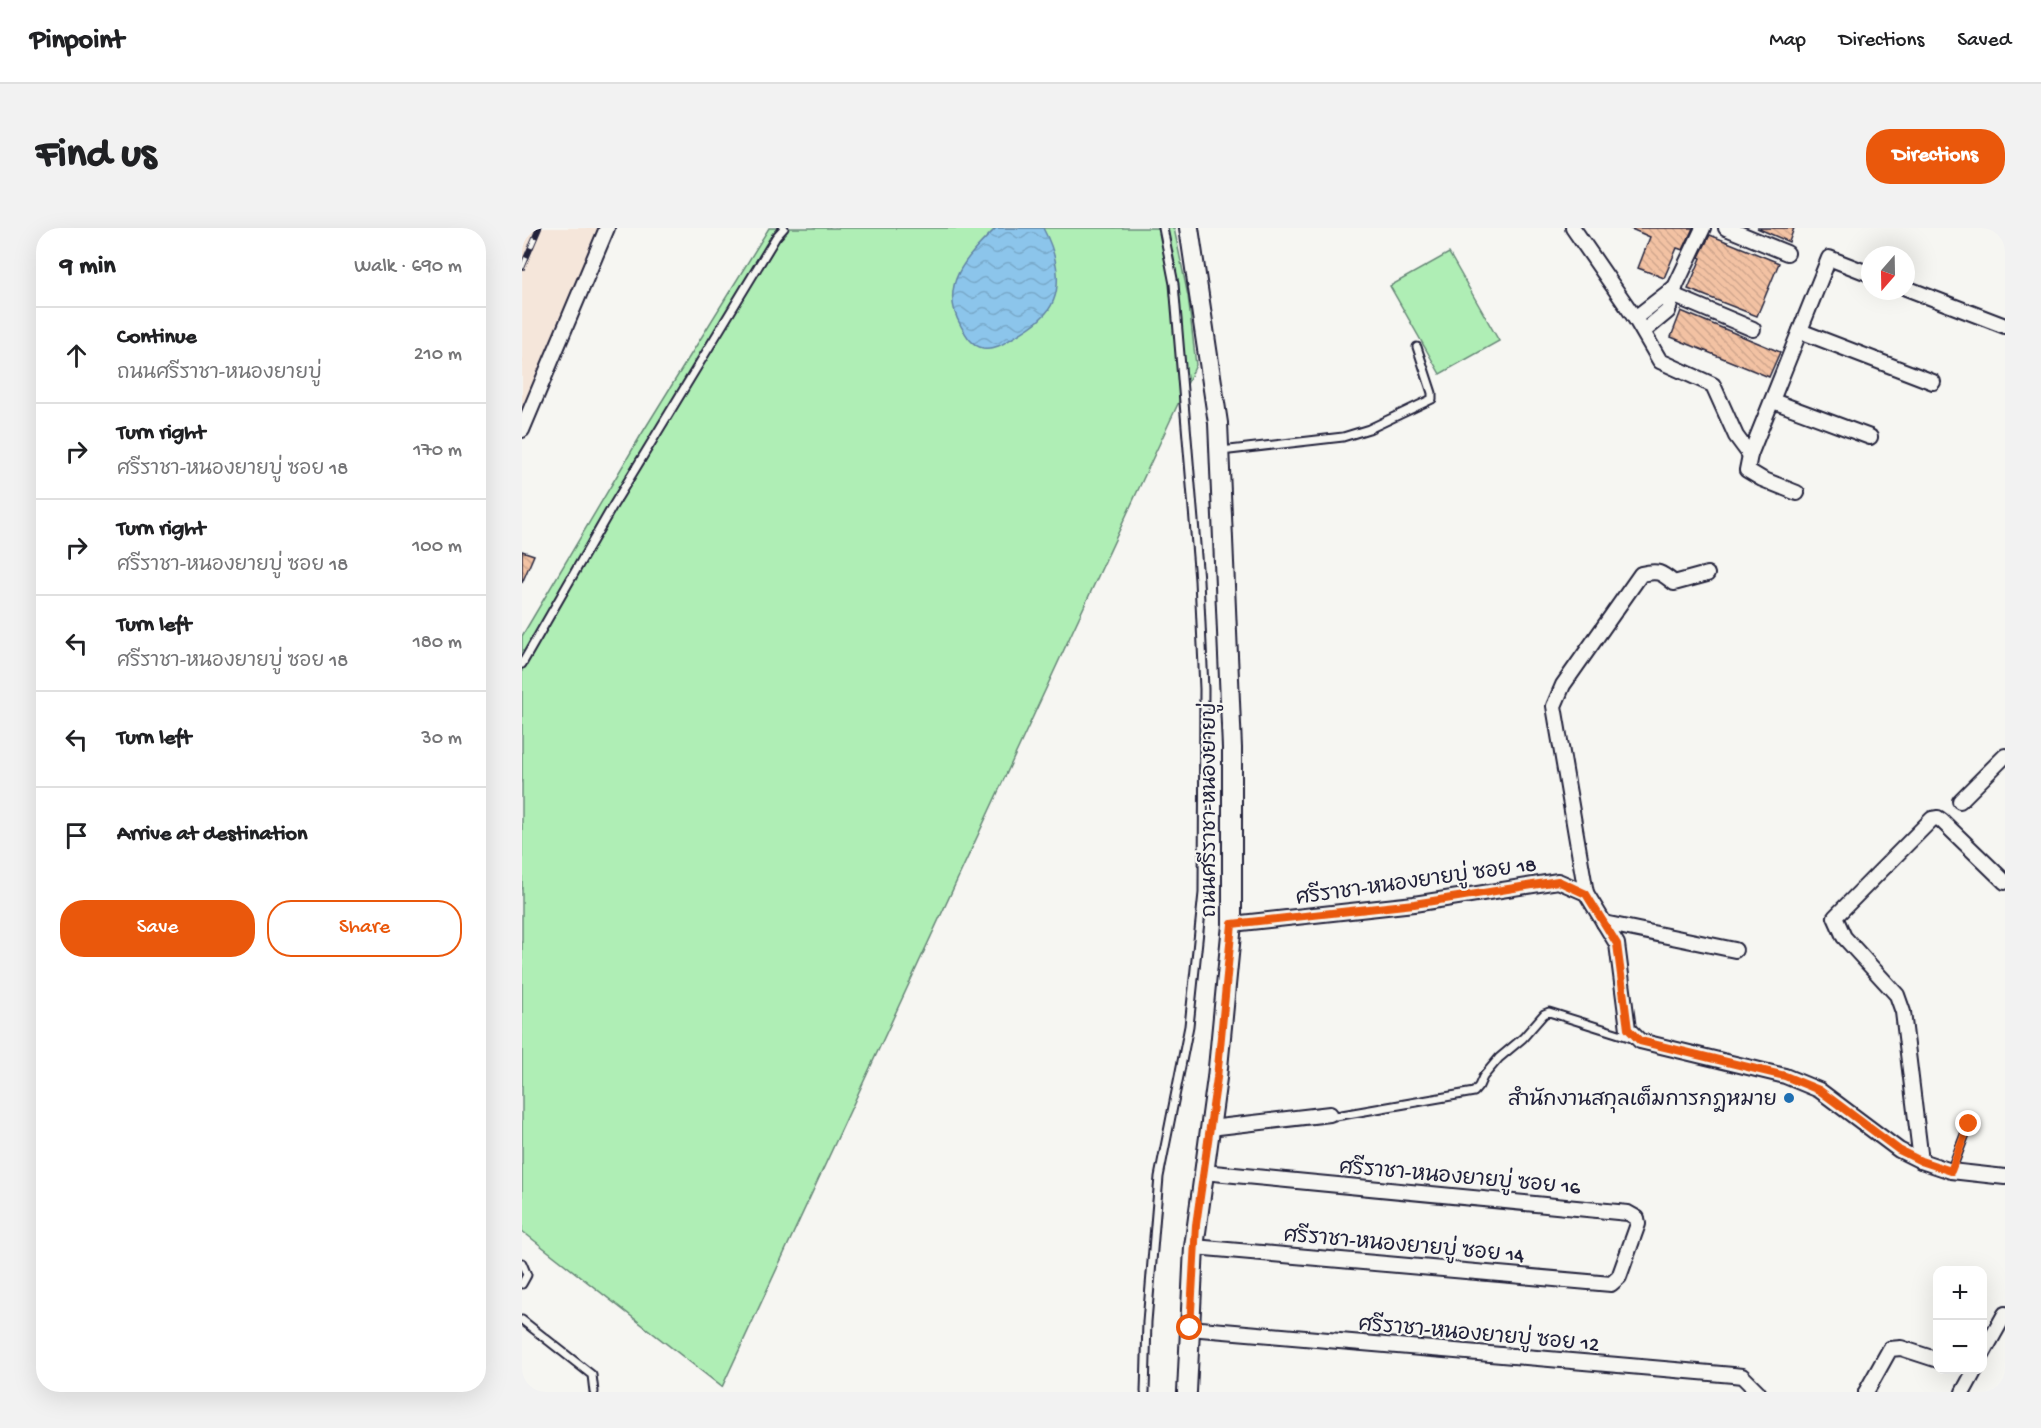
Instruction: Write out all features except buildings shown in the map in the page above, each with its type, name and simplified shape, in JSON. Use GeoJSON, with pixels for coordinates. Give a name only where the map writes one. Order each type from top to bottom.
{"type":"FeatureCollection","features":[{"type":"Feature","properties":{"kind":"main road","name":"ถนนศรีราชา-หนองยายบู่"},"geometry":{"type":"LineString","coordinates":[[1186,1392],[1194,1247],[1217,1078],[1232,924],[1232,748],[1218,423],[1189,228]]}},
{"type":"Feature","properties":{"kind":"street"},"geometry":{"type":"LineString","coordinates":[[522,430],[607,228]]}},
{"type":"Feature","properties":{"kind":"street"},"geometry":{"type":"LineString","coordinates":[[1573,228],[1644,331],[1660,361],[1713,385],[1736,436],[1750,455]]}},
{"type":"Feature","properties":{"kind":"street"},"geometry":{"type":"LineString","coordinates":[[1644,331],[1668,311],[1673,291],[1703,228]]}},
{"type":"Feature","properties":{"kind":"street"},"geometry":{"type":"LineString","coordinates":[[1726,228],[1787,253]]}},
{"type":"Feature","properties":{"kind":"street"},"geometry":{"type":"LineString","coordinates":[[1797,493],[1762,479],[1748,470],[1750,455],[1829,258],[1861,270]]}},
{"type":"Feature","properties":{"kind":"street"},"geometry":{"type":"LineString","coordinates":[[1635,318],[1673,291]]}},
{"type":"Feature","properties":{"kind":"street"},"geometry":{"type":"LineString","coordinates":[[1673,291],[1753,329]]}},
{"type":"Feature","properties":{"kind":"street"},"geometry":{"type":"LineString","coordinates":[[1915,291],[2005,326]]}},
{"type":"Feature","properties":{"kind":"street"},"geometry":{"type":"LineString","coordinates":[[1800,331],[1933,382]]}},
{"type":"Feature","properties":{"kind":"street"},"geometry":{"type":"LineString","coordinates":[[1773,402],[1870,437]]}},
{"type":"Feature","properties":{"kind":"street"},"geometry":{"type":"LineString","coordinates":[[1707,574],[1674,583],[1661,573],[1653,571],[1641,574],[1563,685],[1554,706],[1586,894],[1617,944],[1628,1029],[1640,1041],[1785,1076],[1819,1090],[1899,1150],[1921,1161],[1951,1171],[2005,1177]]}},
{"type":"Feature","properties":{"kind":"street"},"geometry":{"type":"LineString","coordinates":[[1960,801],[2005,756]]}},
{"type":"Feature","properties":{"kind":"street"},"geometry":{"type":"LineString","coordinates":[[1921,1161],[1903,1012],[1897,995],[1844,937],[1835,917],[1932,819],[1938,818],[1942,821],[2005,882]]}},
{"type":"Feature","properties":{"kind":"street","name":"ศรีราชา-หนองยายบู่ ซอย 18"},"geometry":{"type":"LineString","coordinates":[[1232,924],[1414,904],[1558,881],[1586,894]]}},
{"type":"Feature","properties":{"kind":"street"},"geometry":{"type":"LineString","coordinates":[[1604,923],[1735,950]]}},
{"type":"Feature","properties":{"kind":"street"},"geometry":{"type":"LineString","coordinates":[[1210,1128],[1334,1115]]}},
{"type":"Feature","properties":{"kind":"street","name":"ศรีราชา-หนองยายบู่ ซอย 16"},"geometry":{"type":"LineString","coordinates":[[1203,1172],[1632,1214],[1638,1219],[1638,1224],[1619,1276],[1611,1284]]}},
{"type":"Feature","properties":{"kind":"street","name":"ศรีราชา-หนองยายบู่ ซอย 14"},"geometry":{"type":"LineString","coordinates":[[1194,1247],[1611,1284]]}},
{"type":"Feature","properties":{"kind":"street"},"geometry":{"type":"LineString","coordinates":[[1987,1348],[2005,1314]]}},
{"type":"Feature","properties":{"kind":"street","name":"ศรีราชา-หนองยายบู่ ซอย 12"},"geometry":{"type":"LineString","coordinates":[[1190,1328],[1742,1376],[1758,1392]]}},
{"type":"Feature","properties":{"kind":"street"},"geometry":{"type":"LineString","coordinates":[[1866,1392],[1890,1349],[1902,1348],[1933,1358]]}},
{"type":"Feature","properties":{"kind":"street"},"geometry":{"type":"LineString","coordinates":[[1963,1392],[1971,1374]]}},
{"type":"Feature","properties":{"kind":"lane"},"geometry":{"type":"LineString","coordinates":[[522,664],[611,509],[776,237],[784,228]]}},
{"type":"Feature","properties":{"kind":"lane"},"geometry":{"type":"LineString","coordinates":[[1145,1392],[1147,1322],[1159,1177],[1189,1026],[1203,893],[1204,689],[1199,580],[1174,284],[1163,228]]}},
{"type":"Feature","properties":{"kind":"lane"},"geometry":{"type":"LineString","coordinates":[[1219,451],[1343,436],[1369,429],[1432,399],[1417,346]]}},
{"type":"Feature","properties":{"kind":"lane"},"geometry":{"type":"LineString","coordinates":[[1334,1115],[1474,1092],[1499,1058],[1523,1038],[1544,1014],[1549,1012],[1640,1041]]}},
{"type":"Feature","properties":{"kind":"lane"},"geometry":{"type":"LineString","coordinates":[[1951,1171],[1969,1124]]}},
{"type":"Feature","properties":{"kind":"lane"},"geometry":{"type":"LineString","coordinates":[[522,1263],[527,1275],[522,1284]]}},
{"type":"Feature","properties":{"kind":"lane"},"geometry":{"type":"LineString","coordinates":[[522,1320],[567,1353],[592,1375],[594,1392]]}},
{"type":"Feature","properties":{"kind":"shaded area"},"geometry":{"type":"Polygon","coordinates":[[[522,228],[600,228],[522,412],[522,228]]]}},
{"type":"Feature","properties":{"kind":"green space"},"geometry":{"type":"Polygon","coordinates":[[[769,228],[1174,228],[1188,296],[1196,365],[722,1387],[522,1231],[522,636],[641,435],[769,228]]]}},
{"type":"Feature","properties":{"kind":"green space"},"geometry":{"type":"Polygon","coordinates":[[[1449,253],[1499,341],[1440,374],[1390,286],[1449,253]]]}},
{"type":"Feature","properties":{"kind":"water"},"geometry":{"type":"Polygon","coordinates":[[[996,228],[1043,228],[1055,262],[1057,286],[1050,308],[1042,317],[1001,345],[983,348],[973,343],[961,326],[955,311],[954,284],[967,260],[996,228]]]}},
{"type":"Feature","properties":{"kind":"railway"},"geometry":{"type":"LineString","coordinates":[[522,240],[527,228]]}},
{"type":"Feature","properties":{"kind":"railway"},"geometry":{"type":"LineString","coordinates":[[522,268],[539,228]]}},
{"type":"Feature","properties":{"kind":"place","name":"สำนักงานสกุลเต็มการกฎหมาย"},"geometry":{"type":"Point","coordinates":[1789,1098]}},
{"type":"Feature","properties":{"kind":"route"},"geometry":{"type":"LineString","coordinates":[[1190,1328],[1196,1225],[1217,1078],[1232,924],[1414,904],[1558,881],[1586,894],[1617,944],[1628,1029],[1640,1041],[1785,1076],[1819,1090],[1899,1150],[1921,1161],[1951,1171],[1969,1124]]}}]}
